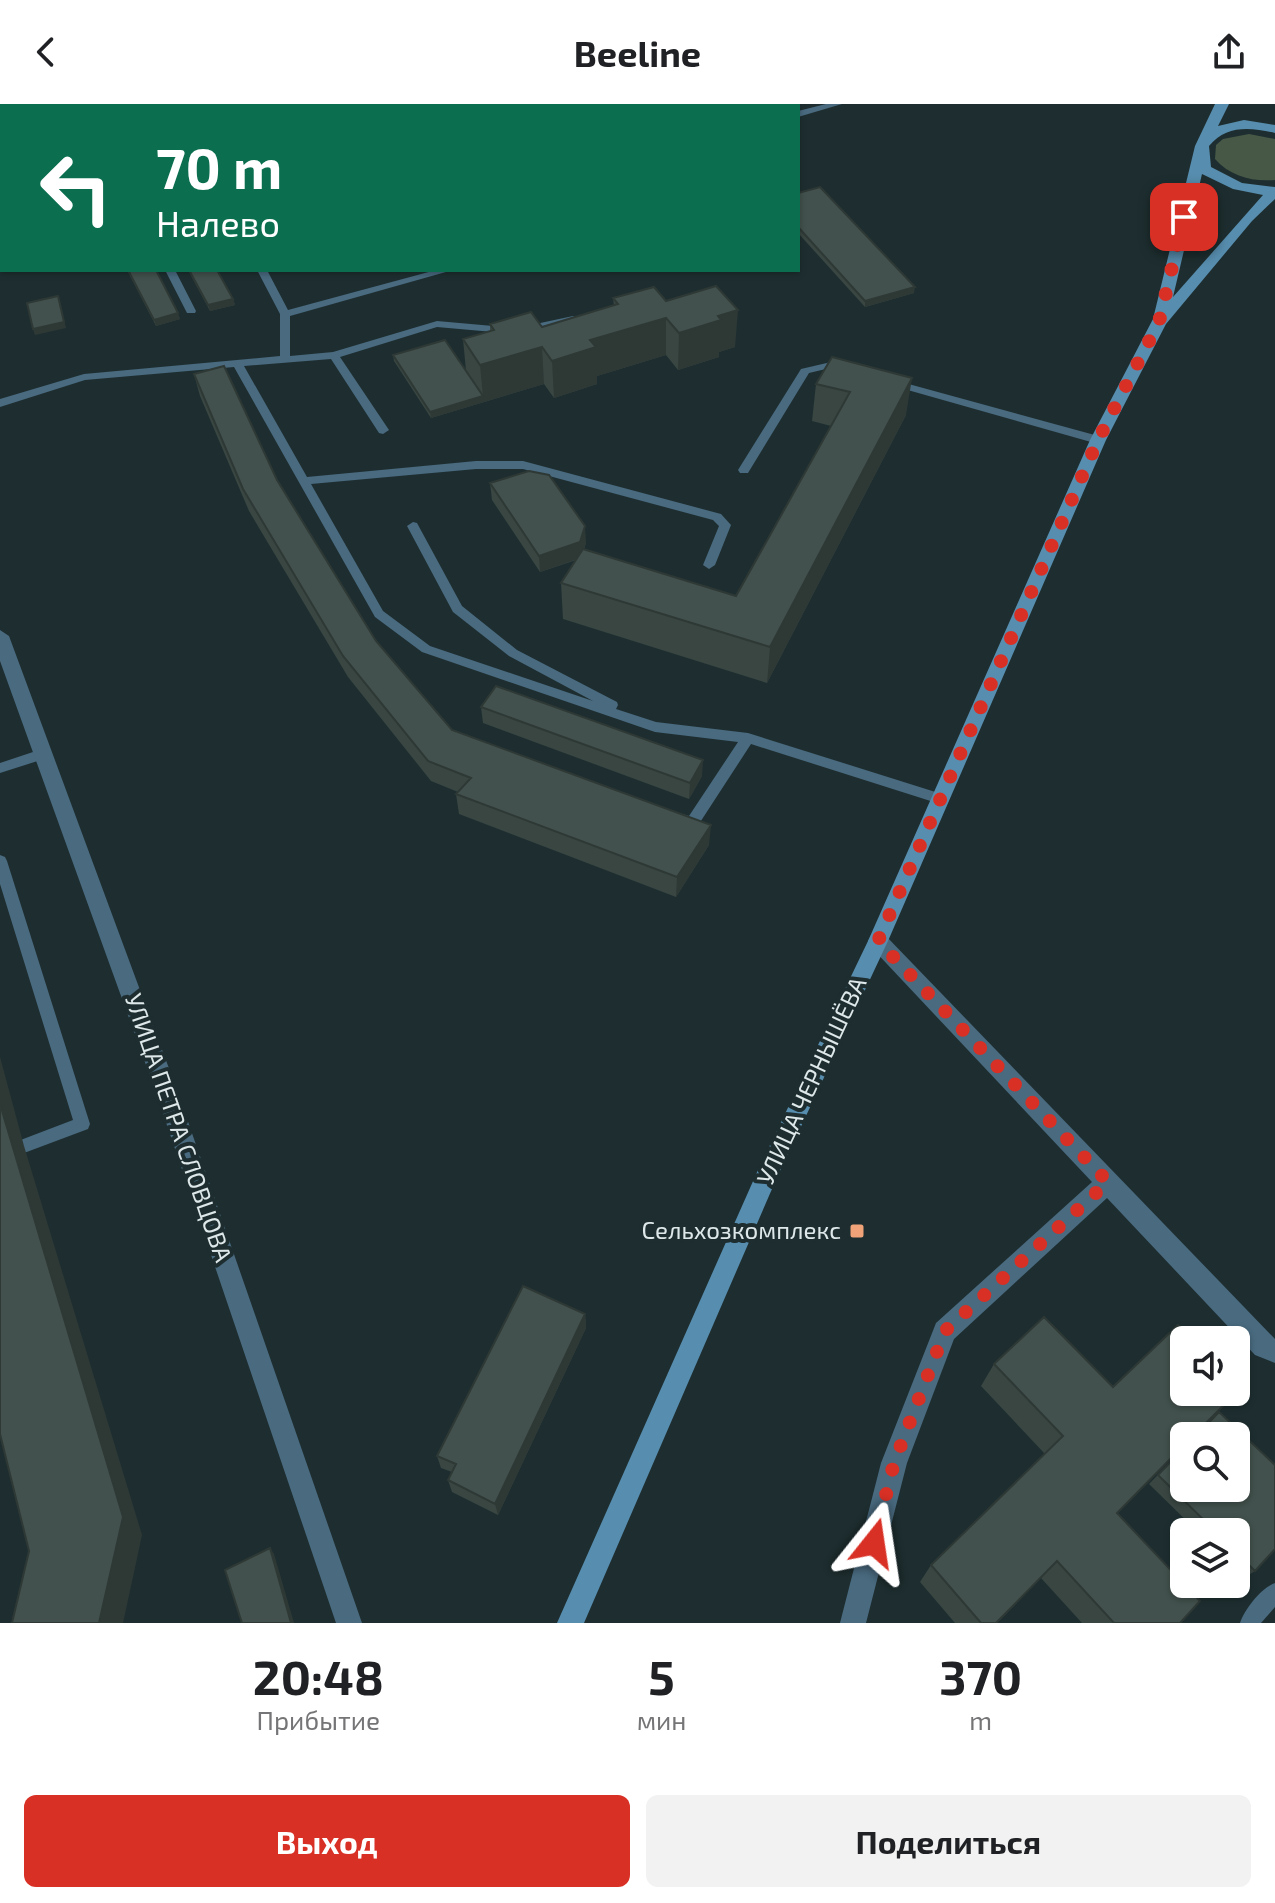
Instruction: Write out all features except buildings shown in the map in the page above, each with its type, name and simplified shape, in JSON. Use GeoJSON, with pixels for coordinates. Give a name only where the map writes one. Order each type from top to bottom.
{"type":"FeatureCollection","features":[{"type":"Feature","properties":{"kind":"street","name":"УЛИЦА ЧЕРНЫШЁВА"},"geometry":{"type":"LineString","coordinates":[[1159,322],[1202,146],[1222,104]]}},
{"type":"Feature","properties":{"kind":"street"},"geometry":{"type":"LineString","coordinates":[[1202,146],[1207,137],[1228,125],[1246,124],[1275,129]]}},
{"type":"Feature","properties":{"kind":"street","name":"УЛИЦА ЧЕРНЫШЁВА"},"geometry":{"type":"LineString","coordinates":[[1202,146],[1204,169],[1212,175],[1245,188],[1275,191]]}},
{"type":"Feature","properties":{"kind":"street","name":"УЛИЦА ЧЕРНЫШЁВА"},"geometry":{"type":"LineString","coordinates":[[570,1623],[766,1177],[878,941],[1098,440],[1159,322],[1247,218],[1275,191]]}},
{"type":"Feature","properties":{"kind":"street","name":"УЛИЦА ПЕТРА СЛОВЦОВА"},"geometry":{"type":"LineString","coordinates":[[0,636],[166,1090],[349,1623]]}},
{"type":"Feature","properties":{"kind":"street"},"geometry":{"type":"LineString","coordinates":[[878,941],[1264,1346],[1275,1351]]}},
{"type":"Feature","properties":{"kind":"street"},"geometry":{"type":"LineString","coordinates":[[853,1623],[894,1463],[945,1331],[1108,1182]]}},
{"type":"Feature","properties":{"kind":"lane"},"geometry":{"type":"LineString","coordinates":[[800,113],[837,104]]}},
{"type":"Feature","properties":{"kind":"lane"},"geometry":{"type":"LineString","coordinates":[[171,272],[191,311]]}},
{"type":"Feature","properties":{"kind":"lane"},"geometry":{"type":"LineString","coordinates":[[263,272],[285,314],[285,359]]}},
{"type":"Feature","properties":{"kind":"lane"},"geometry":{"type":"LineString","coordinates":[[285,314],[441,272]]}},
{"type":"Feature","properties":{"kind":"lane"},"geometry":{"type":"LineString","coordinates":[[0,403],[84,377],[334,355],[437,324],[517,331],[579,317]]}},
{"type":"Feature","properties":{"kind":"lane"},"geometry":{"type":"LineString","coordinates":[[334,355],[383,430]]}},
{"type":"Feature","properties":{"kind":"lane"},"geometry":{"type":"LineString","coordinates":[[237,363],[379,614],[426,649],[655,727],[748,738],[940,799]]}},
{"type":"Feature","properties":{"kind":"lane"},"geometry":{"type":"LineString","coordinates":[[744,470],[805,371],[831,365],[860,374]]}},
{"type":"Feature","properties":{"kind":"lane"},"geometry":{"type":"LineString","coordinates":[[875,378],[1098,440]]}},
{"type":"Feature","properties":{"kind":"lane"},"geometry":{"type":"LineString","coordinates":[[306,481],[476,465],[523,465],[717,517],[725,525],[709,565]]}},
{"type":"Feature","properties":{"kind":"lane"},"geometry":{"type":"LineString","coordinates":[[413,526],[457,609],[513,653],[655,727]]}},
{"type":"Feature","properties":{"kind":"lane"},"geometry":{"type":"LineString","coordinates":[[663,813],[692,823],[748,738]]}},
{"type":"Feature","properties":{"kind":"lane"},"geometry":{"type":"LineString","coordinates":[[0,768],[42,754]]}},
{"type":"Feature","properties":{"kind":"lane"},"geometry":{"type":"LineString","coordinates":[[0,861],[82,1124],[24,1146]]}},
{"type":"Feature","properties":{"kind":"lane"},"geometry":{"type":"LineString","coordinates":[[1249,1623],[1275,1592]]}},
{"type":"Feature","properties":{"kind":"green space"},"geometry":{"type":"Polygon","coordinates":[[[1249,134],[1275,139],[1275,180],[1242,177],[1227,170],[1215,159],[1216,145],[1223,139],[1249,134]]]}},
{"type":"Feature","properties":{"kind":"place","name":"Сельхозкомплекс"},"geometry":{"type":"Point","coordinates":[857,1231]}},
{"type":"Feature","properties":{"kind":"route"},"geometry":{"type":"LineString","coordinates":[[874,1543],[894,1463],[945,1331],[1108,1182],[878,941],[1098,440],[1159,322],[1184,217]]}}]}
